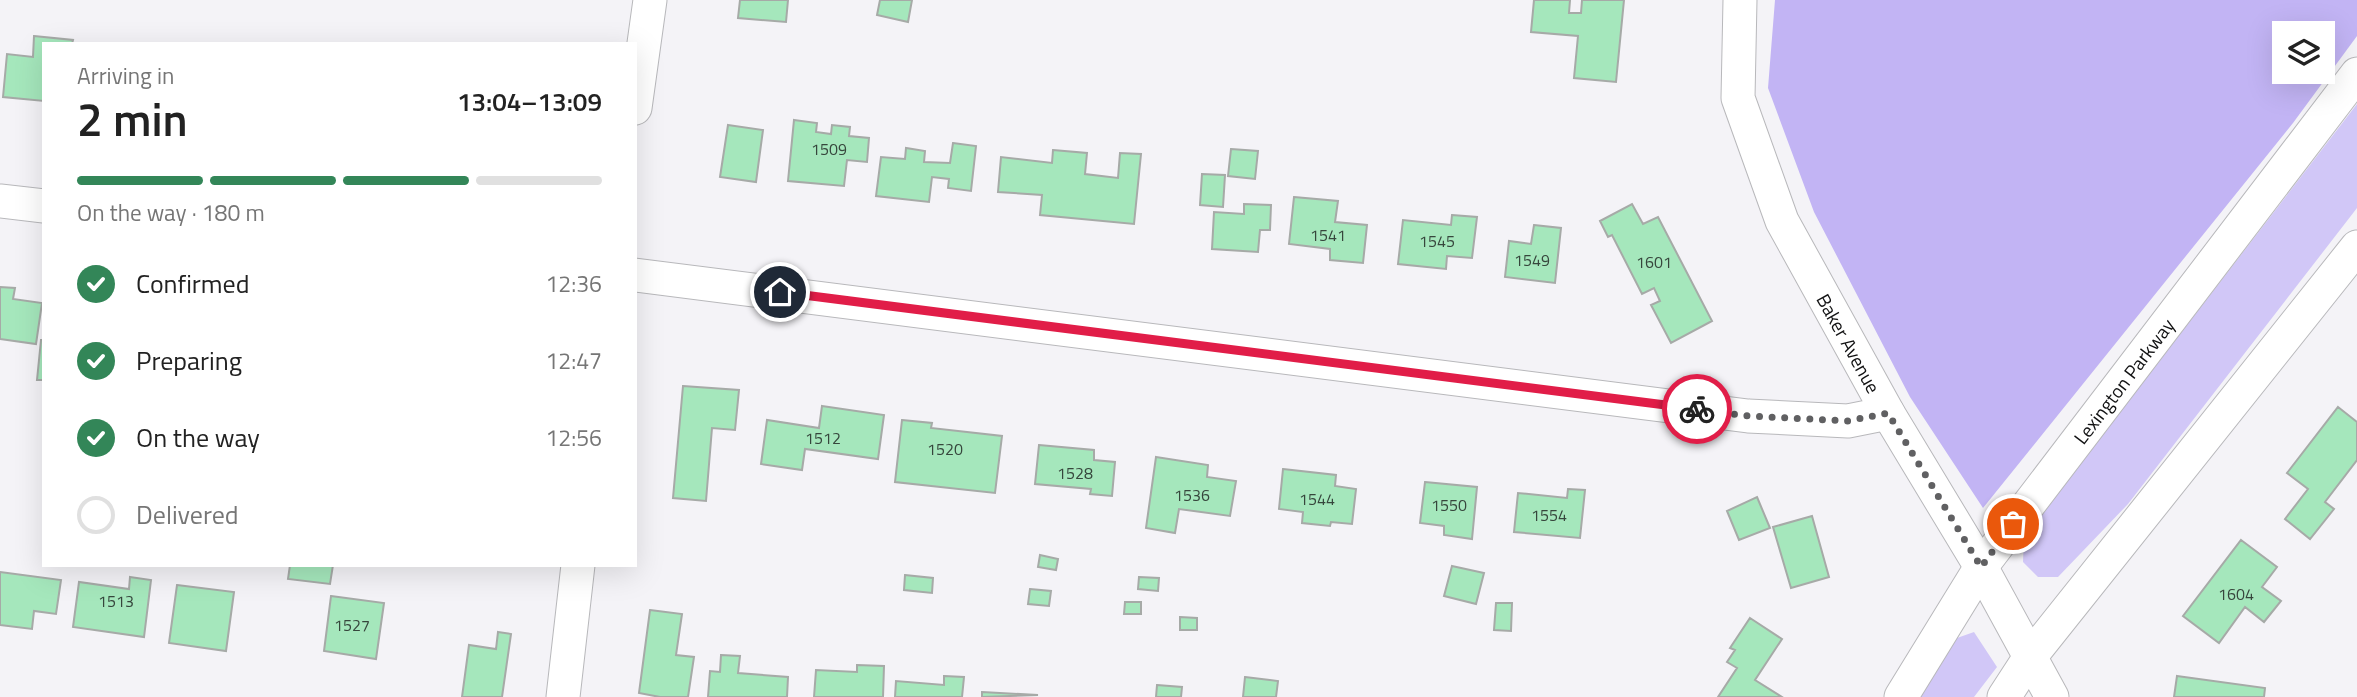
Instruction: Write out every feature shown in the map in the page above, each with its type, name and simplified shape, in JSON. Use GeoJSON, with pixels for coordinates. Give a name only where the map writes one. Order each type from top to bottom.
{"type":"FeatureCollection","features":[{"type":"Feature","properties":{"kind":"street","name":"Baker Avenue"},"geometry":{"type":"LineString","coordinates":[[1740,0],[1738,99],[1782,221],[1888,413],[1981,567],[2052,697]]}},
{"type":"Feature","properties":{"kind":"street"},"geometry":{"type":"LineString","coordinates":[[637,93],[649,6]]}},
{"type":"Feature","properties":{"kind":"street","name":"Lexington Parkway"},"geometry":{"type":"LineString","coordinates":[[1900,697],[1981,567],[2357,74]]}},
{"type":"Feature","properties":{"kind":"street"},"geometry":{"type":"LineString","coordinates":[[0,201],[42,206]]}},
{"type":"Feature","properties":{"kind":"street"},"geometry":{"type":"LineString","coordinates":[[2004,697],[2031,657],[2357,247]]}},
{"type":"Feature","properties":{"kind":"street"},"geometry":{"type":"LineString","coordinates":[[637,275],[1748,416],[1848,421],[1888,413]]}},
{"type":"Feature","properties":{"kind":"street"},"geometry":{"type":"LineString","coordinates":[[563,697],[579,567]]}},
{"type":"Feature","properties":{"kind":"shaded area"},"geometry":{"type":"Polygon","coordinates":[[[1775,0],[2357,0],[2357,36],[2335,66],[2335,21],[2272,21],[2272,84],[2322,84],[1983,508],[1910,397],[1814,212],[1768,88],[1775,0]]]}},
{"type":"Feature","properties":{"kind":"shaded area"},"geometry":{"type":"Polygon","coordinates":[[[2357,104],[2357,208],[2128,504],[2058,577],[2038,577],[2023,562],[2024,537],[2357,104]]]}},
{"type":"Feature","properties":{"kind":"shaded area"},"geometry":{"type":"Polygon","coordinates":[[[1974,632],[1997,667],[1974,697],[1919,697],[1957,638],[1974,632]]]}},
{"type":"Feature","properties":{"kind":"building"},"geometry":{"type":"Polygon","coordinates":[[[740,0],[788,0],[786,22],[738,18],[740,0]]]}},
{"type":"Feature","properties":{"kind":"building"},"geometry":{"type":"Polygon","coordinates":[[[880,0],[912,0],[908,22],[877,15],[880,0]]]}},
{"type":"Feature","properties":{"kind":"building"},"geometry":{"type":"Polygon","coordinates":[[[1534,0],[1570,0],[1569,13],[1581,13],[1582,0],[1624,0],[1616,82],[1574,78],[1578,36],[1531,32],[1534,0]]]}},
{"type":"Feature","properties":{"kind":"building"},"geometry":{"type":"Polygon","coordinates":[[[34,36],[73,40],[42,42],[42,101],[3,97],[7,54],[33,57],[34,36]]]}},
{"type":"Feature","properties":{"kind":"building"},"geometry":{"type":"Polygon","coordinates":[[[794,120],[817,123],[816,132],[831,134],[832,125],[850,127],[849,136],[869,138],[867,162],[847,160],[844,186],[788,181],[794,120]]]}},
{"type":"Feature","properties":{"kind":"building"},"geometry":{"type":"Polygon","coordinates":[[[728,125],[763,130],[756,182],[720,177],[728,125]]]}},
{"type":"Feature","properties":{"kind":"building"},"geometry":{"type":"Polygon","coordinates":[[[953,143],[976,146],[971,191],[948,188],[949,179],[932,177],[929,202],[876,196],[881,157],[905,159],[906,148],[925,151],[924,162],[950,163],[953,143]]]}},
{"type":"Feature","properties":{"kind":"building"},"geometry":{"type":"Polygon","coordinates":[[[1231,149],[1258,151],[1255,179],[1228,176],[1231,149]]]}},
{"type":"Feature","properties":{"kind":"building"},"geometry":{"type":"Polygon","coordinates":[[[1053,150],[1087,153],[1085,174],[1118,178],[1120,153],[1141,154],[1134,224],[1040,215],[1042,195],[998,192],[1001,157],[1052,163],[1053,150]]]}},
{"type":"Feature","properties":{"kind":"building"},"geometry":{"type":"Polygon","coordinates":[[[1202,174],[1225,175],[1223,207],[1200,205],[1202,174]]]}},
{"type":"Feature","properties":{"kind":"building"},"geometry":{"type":"Polygon","coordinates":[[[1294,197],[1338,201],[1335,222],[1367,225],[1363,263],[1330,260],[1330,249],[1289,244],[1294,197]]]}},
{"type":"Feature","properties":{"kind":"building"},"geometry":{"type":"Polygon","coordinates":[[[1244,204],[1271,205],[1270,230],[1260,230],[1258,252],[1212,249],[1214,212],[1244,214],[1244,204]]]}},
{"type":"Feature","properties":{"kind":"building"},"geometry":{"type":"Polygon","coordinates":[[[1632,204],[1643,224],[1658,217],[1712,321],[1671,343],[1651,305],[1660,301],[1654,288],[1642,294],[1612,235],[1608,237],[1600,221],[1632,204]]]}},
{"type":"Feature","properties":{"kind":"building"},"geometry":{"type":"Polygon","coordinates":[[[1452,215],[1477,217],[1472,258],[1447,256],[1446,269],[1398,264],[1403,220],[1451,225],[1452,215]]]}},
{"type":"Feature","properties":{"kind":"building"},"geometry":{"type":"Polygon","coordinates":[[[1534,225],[1561,228],[1555,283],[1505,277],[1509,241],[1531,244],[1534,225]]]}},
{"type":"Feature","properties":{"kind":"building"},"geometry":{"type":"Polygon","coordinates":[[[0,287],[15,288],[13,299],[42,303],[36,344],[0,339],[0,287]]]}},
{"type":"Feature","properties":{"kind":"building"},"geometry":{"type":"Polygon","coordinates":[[[41,340],[42,340],[42,380],[37,380],[41,340]]]}},
{"type":"Feature","properties":{"kind":"building"},"geometry":{"type":"Polygon","coordinates":[[[683,386],[739,390],[735,430],[712,428],[706,501],[673,498],[683,386]]]}},
{"type":"Feature","properties":{"kind":"building"},"geometry":{"type":"Polygon","coordinates":[[[822,406],[884,415],[878,459],[805,449],[802,470],[761,464],[767,420],[819,428],[822,406]]]}},
{"type":"Feature","properties":{"kind":"building"},"geometry":{"type":"Polygon","coordinates":[[[2338,407],[2357,422],[2357,460],[2325,502],[2334,509],[2310,539],[2285,519],[2308,489],[2287,473],[2338,407]]]}},
{"type":"Feature","properties":{"kind":"building"},"geometry":{"type":"Polygon","coordinates":[[[902,420],[932,423],[931,428],[1002,436],[995,493],[895,482],[902,420]]]}},
{"type":"Feature","properties":{"kind":"building"},"geometry":{"type":"Polygon","coordinates":[[[1039,445],[1094,450],[1094,460],[1115,462],[1112,496],[1090,494],[1091,489],[1035,484],[1039,445]]]}},
{"type":"Feature","properties":{"kind":"building"},"geometry":{"type":"Polygon","coordinates":[[[1156,457],[1208,465],[1207,477],[1236,481],[1230,516],[1179,509],[1175,533],[1146,528],[1156,457]]]}},
{"type":"Feature","properties":{"kind":"building"},"geometry":{"type":"Polygon","coordinates":[[[1283,469],[1336,475],[1335,486],[1356,489],[1352,524],[1331,522],[1330,526],[1302,523],[1303,512],[1279,509],[1283,469]]]}},
{"type":"Feature","properties":{"kind":"building"},"geometry":{"type":"Polygon","coordinates":[[[1425,482],[1477,487],[1472,539],[1444,535],[1444,526],[1420,523],[1425,482]]]}},
{"type":"Feature","properties":{"kind":"building"},"geometry":{"type":"Polygon","coordinates":[[[1568,489],[1585,490],[1580,538],[1514,532],[1518,493],[1567,498],[1568,489]]]}},
{"type":"Feature","properties":{"kind":"building"},"geometry":{"type":"Polygon","coordinates":[[[1757,497],[1770,528],[1739,540],[1727,511],[1757,497]]]}},
{"type":"Feature","properties":{"kind":"building"},"geometry":{"type":"Polygon","coordinates":[[[1812,516],[1829,577],[1791,588],[1773,527],[1812,516]]]}},
{"type":"Feature","properties":{"kind":"building"},"geometry":{"type":"Polygon","coordinates":[[[2241,540],[2277,567],[2262,587],[2281,601],[2264,622],[2245,607],[2219,643],[2183,616],[2241,540]]]}},
{"type":"Feature","properties":{"kind":"building"},"geometry":{"type":"Polygon","coordinates":[[[1040,555],[1058,559],[1056,570],[1038,567],[1040,555]]]}},
{"type":"Feature","properties":{"kind":"building"},"geometry":{"type":"Polygon","coordinates":[[[1452,566],[1484,573],[1476,604],[1444,596],[1452,566]]]}},
{"type":"Feature","properties":{"kind":"building"},"geometry":{"type":"Polygon","coordinates":[[[290,567],[333,567],[330,584],[288,579],[290,567]]]}},
{"type":"Feature","properties":{"kind":"building"},"geometry":{"type":"Polygon","coordinates":[[[0,572],[61,580],[56,614],[34,611],[32,629],[0,625],[0,572]]]}},
{"type":"Feature","properties":{"kind":"building"},"geometry":{"type":"Polygon","coordinates":[[[905,575],[933,578],[932,593],[904,590],[905,575]]]}},
{"type":"Feature","properties":{"kind":"building"},"geometry":{"type":"Polygon","coordinates":[[[130,577],[151,580],[144,637],[73,627],[79,582],[129,589],[130,577]]]}},
{"type":"Feature","properties":{"kind":"building"},"geometry":{"type":"Polygon","coordinates":[[[1139,577],[1159,578],[1158,591],[1138,589],[1139,577]]]}},
{"type":"Feature","properties":{"kind":"building"},"geometry":{"type":"Polygon","coordinates":[[[177,585],[234,592],[226,651],[169,643],[177,585]]]}},
{"type":"Feature","properties":{"kind":"building"},"geometry":{"type":"Polygon","coordinates":[[[1030,589],[1051,591],[1049,606],[1028,604],[1030,589]]]}},
{"type":"Feature","properties":{"kind":"building"},"geometry":{"type":"Polygon","coordinates":[[[331,596],[384,603],[376,659],[324,651],[331,596]]]}},
{"type":"Feature","properties":{"kind":"building"},"geometry":{"type":"Polygon","coordinates":[[[1125,602],[1141,602],[1141,614],[1124,614],[1125,602]]]}},
{"type":"Feature","properties":{"kind":"building"},"geometry":{"type":"Polygon","coordinates":[[[1496,603],[1512,603],[1511,631],[1494,630],[1496,603]]]}},
{"type":"Feature","properties":{"kind":"building"},"geometry":{"type":"Polygon","coordinates":[[[650,610],[682,614],[676,655],[694,657],[688,697],[660,697],[639,693],[650,610]]]}},
{"type":"Feature","properties":{"kind":"building"},"geometry":{"type":"Polygon","coordinates":[[[1180,617],[1197,618],[1197,630],[1180,630],[1180,617]]]}},
{"type":"Feature","properties":{"kind":"building"},"geometry":{"type":"Polygon","coordinates":[[[1750,618],[1782,639],[1755,680],[1782,697],[1718,697],[1737,668],[1727,662],[1735,650],[1730,648],[1750,618]]]}},
{"type":"Feature","properties":{"kind":"building"},"geometry":{"type":"Polygon","coordinates":[[[498,632],[511,634],[502,697],[462,697],[469,645],[496,649],[498,632]]]}},
{"type":"Feature","properties":{"kind":"building"},"geometry":{"type":"Polygon","coordinates":[[[721,655],[740,656],[738,673],[788,677],[787,697],[708,697],[710,671],[720,672],[721,655]]]}},
{"type":"Feature","properties":{"kind":"building"},"geometry":{"type":"Polygon","coordinates":[[[857,665],[884,666],[883,697],[814,697],[816,670],[857,672],[857,665]]]}},
{"type":"Feature","properties":{"kind":"building"},"geometry":{"type":"Polygon","coordinates":[[[944,676],[964,677],[962,697],[895,697],[896,681],[944,685],[944,676]]]}},
{"type":"Feature","properties":{"kind":"building"},"geometry":{"type":"Polygon","coordinates":[[[2177,676],[2265,688],[2264,697],[2174,697],[2177,676]]]}},
{"type":"Feature","properties":{"kind":"building"},"geometry":{"type":"Polygon","coordinates":[[[1245,677],[1278,681],[1276,697],[1243,697],[1245,677]]]}},
{"type":"Feature","properties":{"kind":"building"},"geometry":{"type":"Polygon","coordinates":[[[1157,685],[1182,687],[1181,697],[1156,697],[1157,685]]]}},
{"type":"Feature","properties":{"kind":"building"},"geometry":{"type":"Polygon","coordinates":[[[982,692],[1038,695],[982,697],[982,692]]]}},
{"type":"Feature","properties":{"kind":"way so far"},"geometry":{"type":"LineString","coordinates":[[1697,409],[1748,416],[1848,421],[1888,413],[1981,567],[2013,524]]}},
{"type":"Feature","properties":{"kind":"route"},"geometry":{"type":"LineString","coordinates":[[780,292],[1697,409]]}}]}
